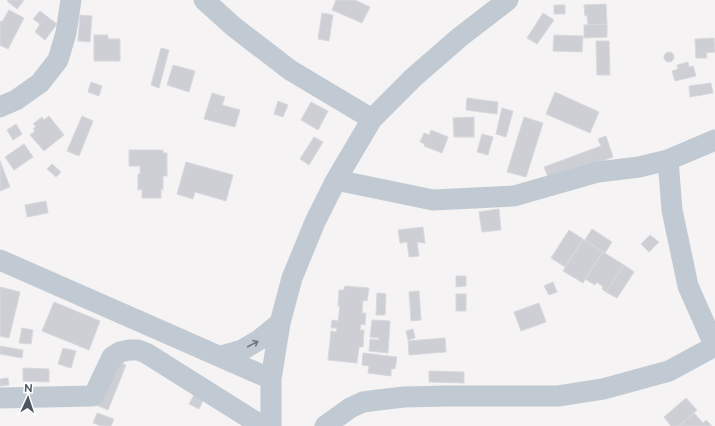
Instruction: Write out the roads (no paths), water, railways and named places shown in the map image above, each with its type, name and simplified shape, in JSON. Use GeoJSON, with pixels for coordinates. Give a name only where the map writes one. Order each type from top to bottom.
{"type":"FeatureCollection","features":[{"type":"Feature","properties":{"kind":"street"},"geometry":{"type":"LineString","coordinates":[[0,107],[16,100],[40,83],[58,60],[66,32],[71,0]]}},
{"type":"Feature","properties":{"kind":"street"},"geometry":{"type":"LineString","coordinates":[[204,0],[234,27],[290,70],[372,119]]}},
{"type":"Feature","properties":{"kind":"street"},"geometry":{"type":"LineString","coordinates":[[272,423],[271,379],[280,323],[292,278],[315,222],[336,180],[372,119],[414,77],[460,37],[508,0]]}},
{"type":"Feature","properties":{"kind":"street"},"geometry":{"type":"LineString","coordinates":[[336,180],[433,200],[514,196],[598,172],[668,160],[715,140]]}},
{"type":"Feature","properties":{"kind":"street"},"geometry":{"type":"LineString","coordinates":[[325,426],[350,408],[363,402],[378,400],[404,397],[446,396],[558,396],[603,389],[669,371],[715,347],[688,286],[672,210],[668,160]]}},
{"type":"Feature","properties":{"kind":"street"},"geometry":{"type":"LineString","coordinates":[[0,260],[271,379]]}},
{"type":"Feature","properties":{"kind":"street"},"geometry":{"type":"LineString","coordinates":[[220,356],[242,350],[259,340],[280,323]]}},
{"type":"Feature","properties":{"kind":"street"},"geometry":{"type":"LineString","coordinates":[[0,398],[92,396],[95,393],[112,357],[120,352],[138,350],[272,423]]}}]}
